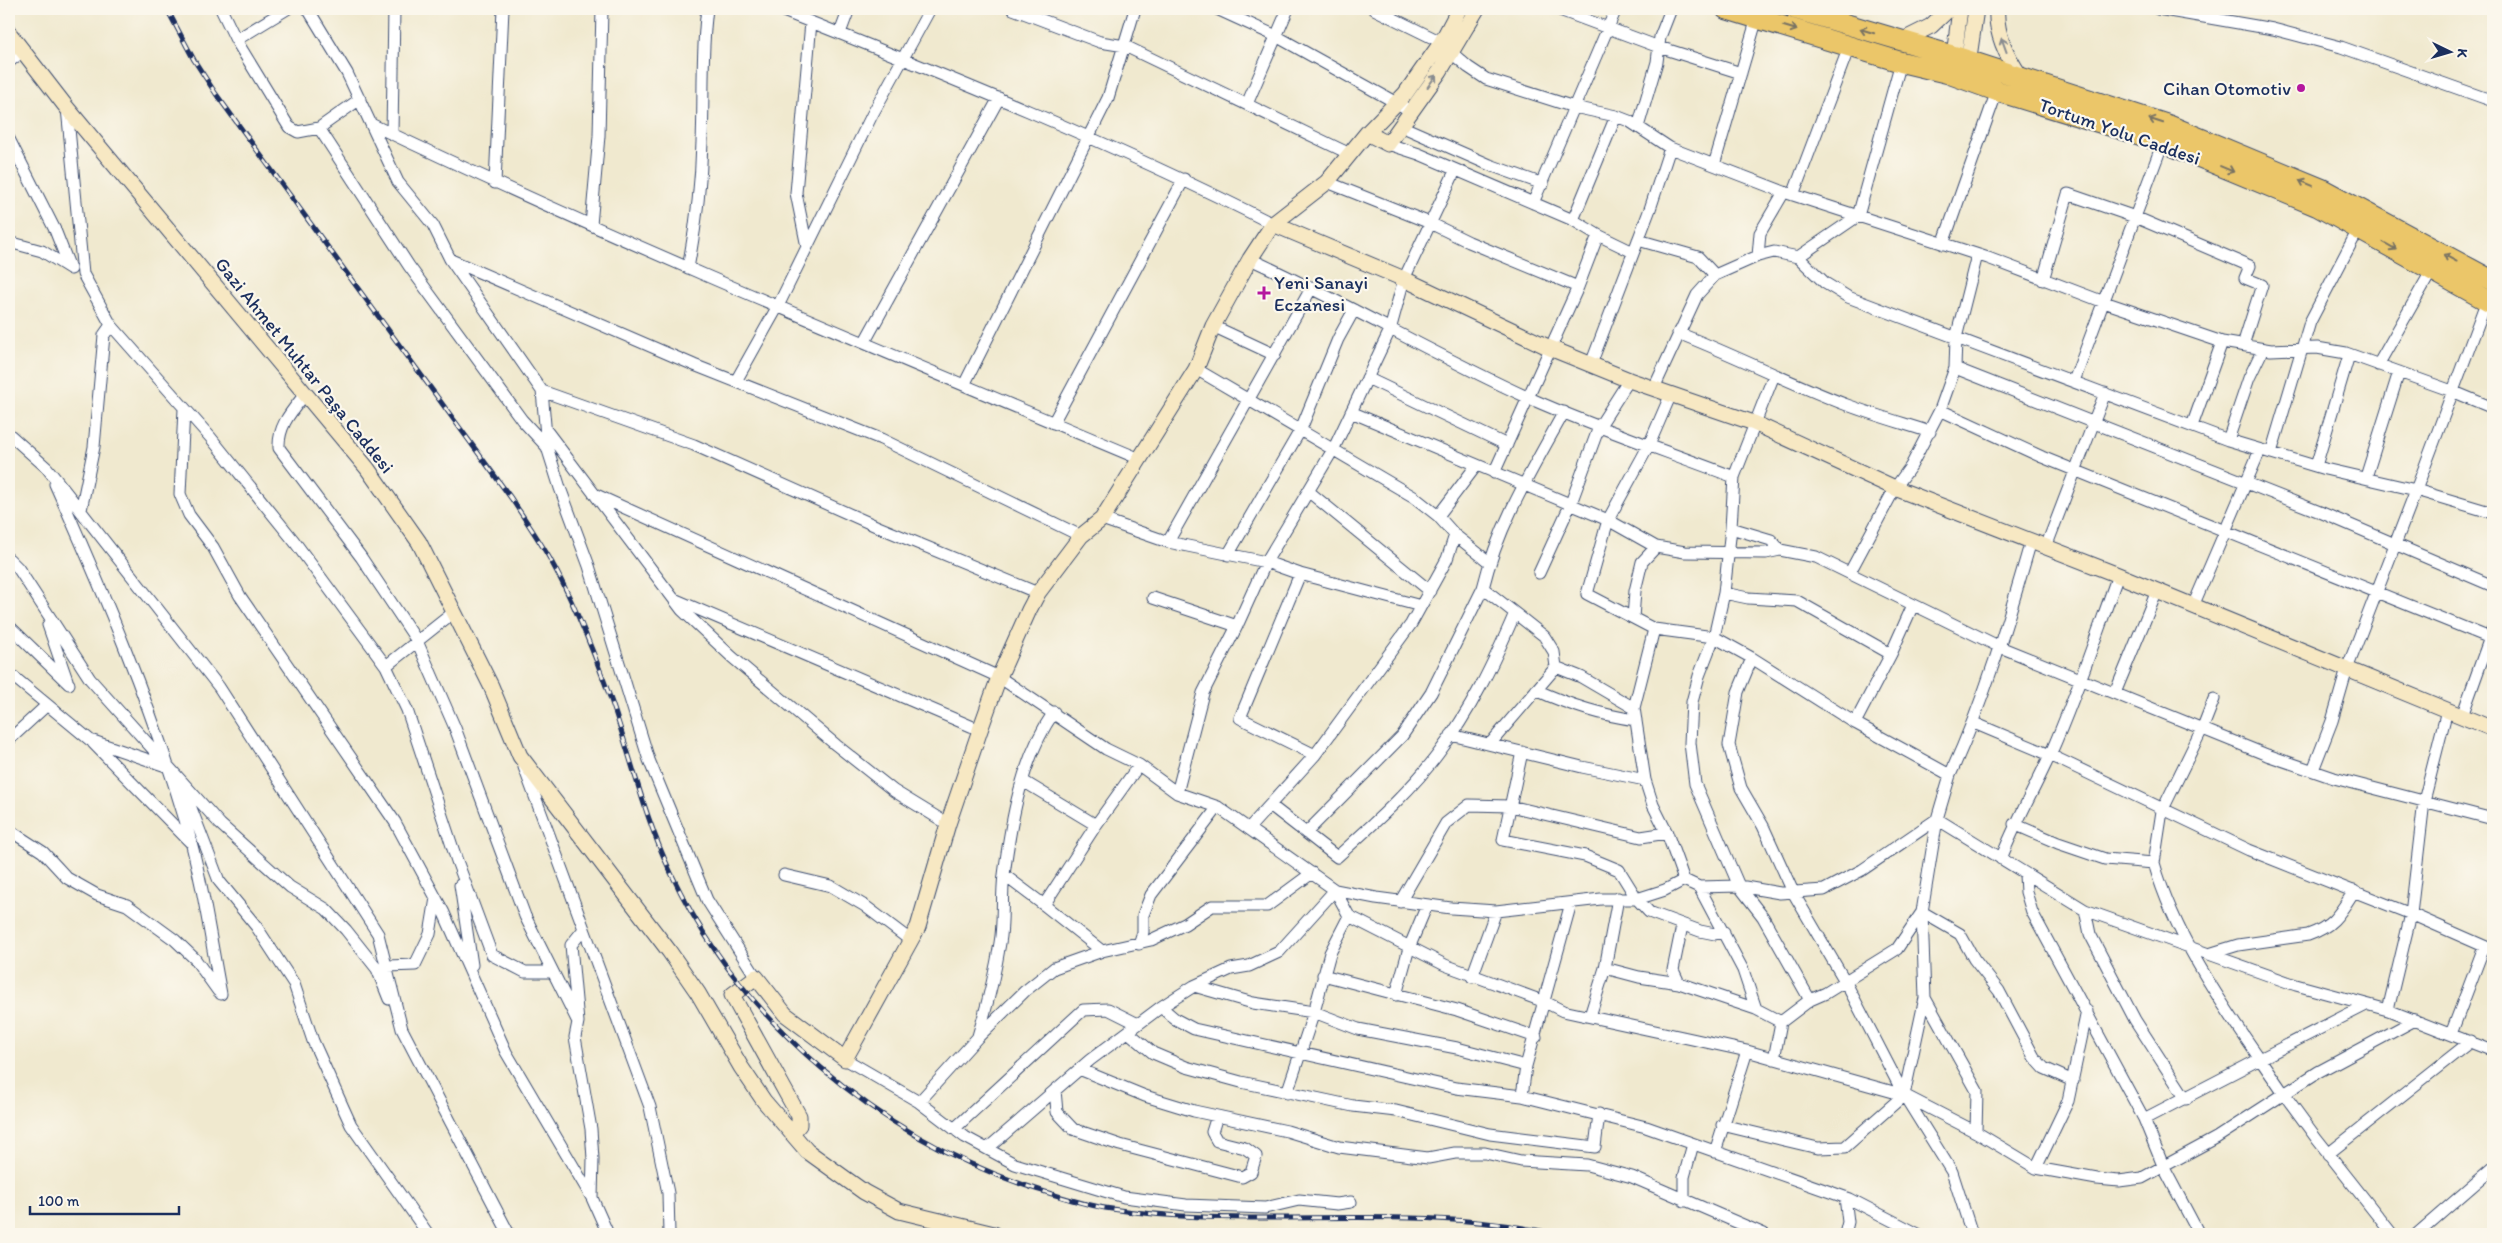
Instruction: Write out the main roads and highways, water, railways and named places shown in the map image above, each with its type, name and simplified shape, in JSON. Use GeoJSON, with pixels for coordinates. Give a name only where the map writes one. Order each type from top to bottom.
{"type":"FeatureCollection","features":[{"type":"Feature","properties":{"kind":"highway","name":"Tortum Yolu Caddesi"},"geometry":{"type":"LineString","coordinates":[[1726,9],[1901,62],[1959,67],[2021,77],[2168,125],[2322,189],[2493,281]]}},
{"type":"Feature","properties":{"kind":"highway","name":"Tortum Yolu Caddesi"},"geometry":{"type":"LineString","coordinates":[[1794,9],[1901,41],[1959,67],[1998,91],[2163,142],[2317,206],[2360,228],[2490,302]]}},
{"type":"Feature","properties":{"kind":"railway"},"geometry":{"type":"LineString","coordinates":[[167,9],[194,60],[216,94],[511,498],[541,543],[575,609],[604,679],[653,830],[671,873],[700,927],[736,978],[776,1025],[822,1068],[871,1106],[923,1139],[979,1167],[1036,1189],[1096,1206],[1161,1215],[1218,1218],[1444,1219],[1500,1224],[1556,1234]]}},
{"type":"Feature","properties":{"kind":"place","name":"Cihan Otomotiv"},"geometry":{"type":"Point","coordinates":[2301,88]}},
{"type":"Feature","properties":{"kind":"place","name":"Yeni Sanayi Eczanesi"},"geometry":{"type":"Point","coordinates":[1264,293]}}]}
